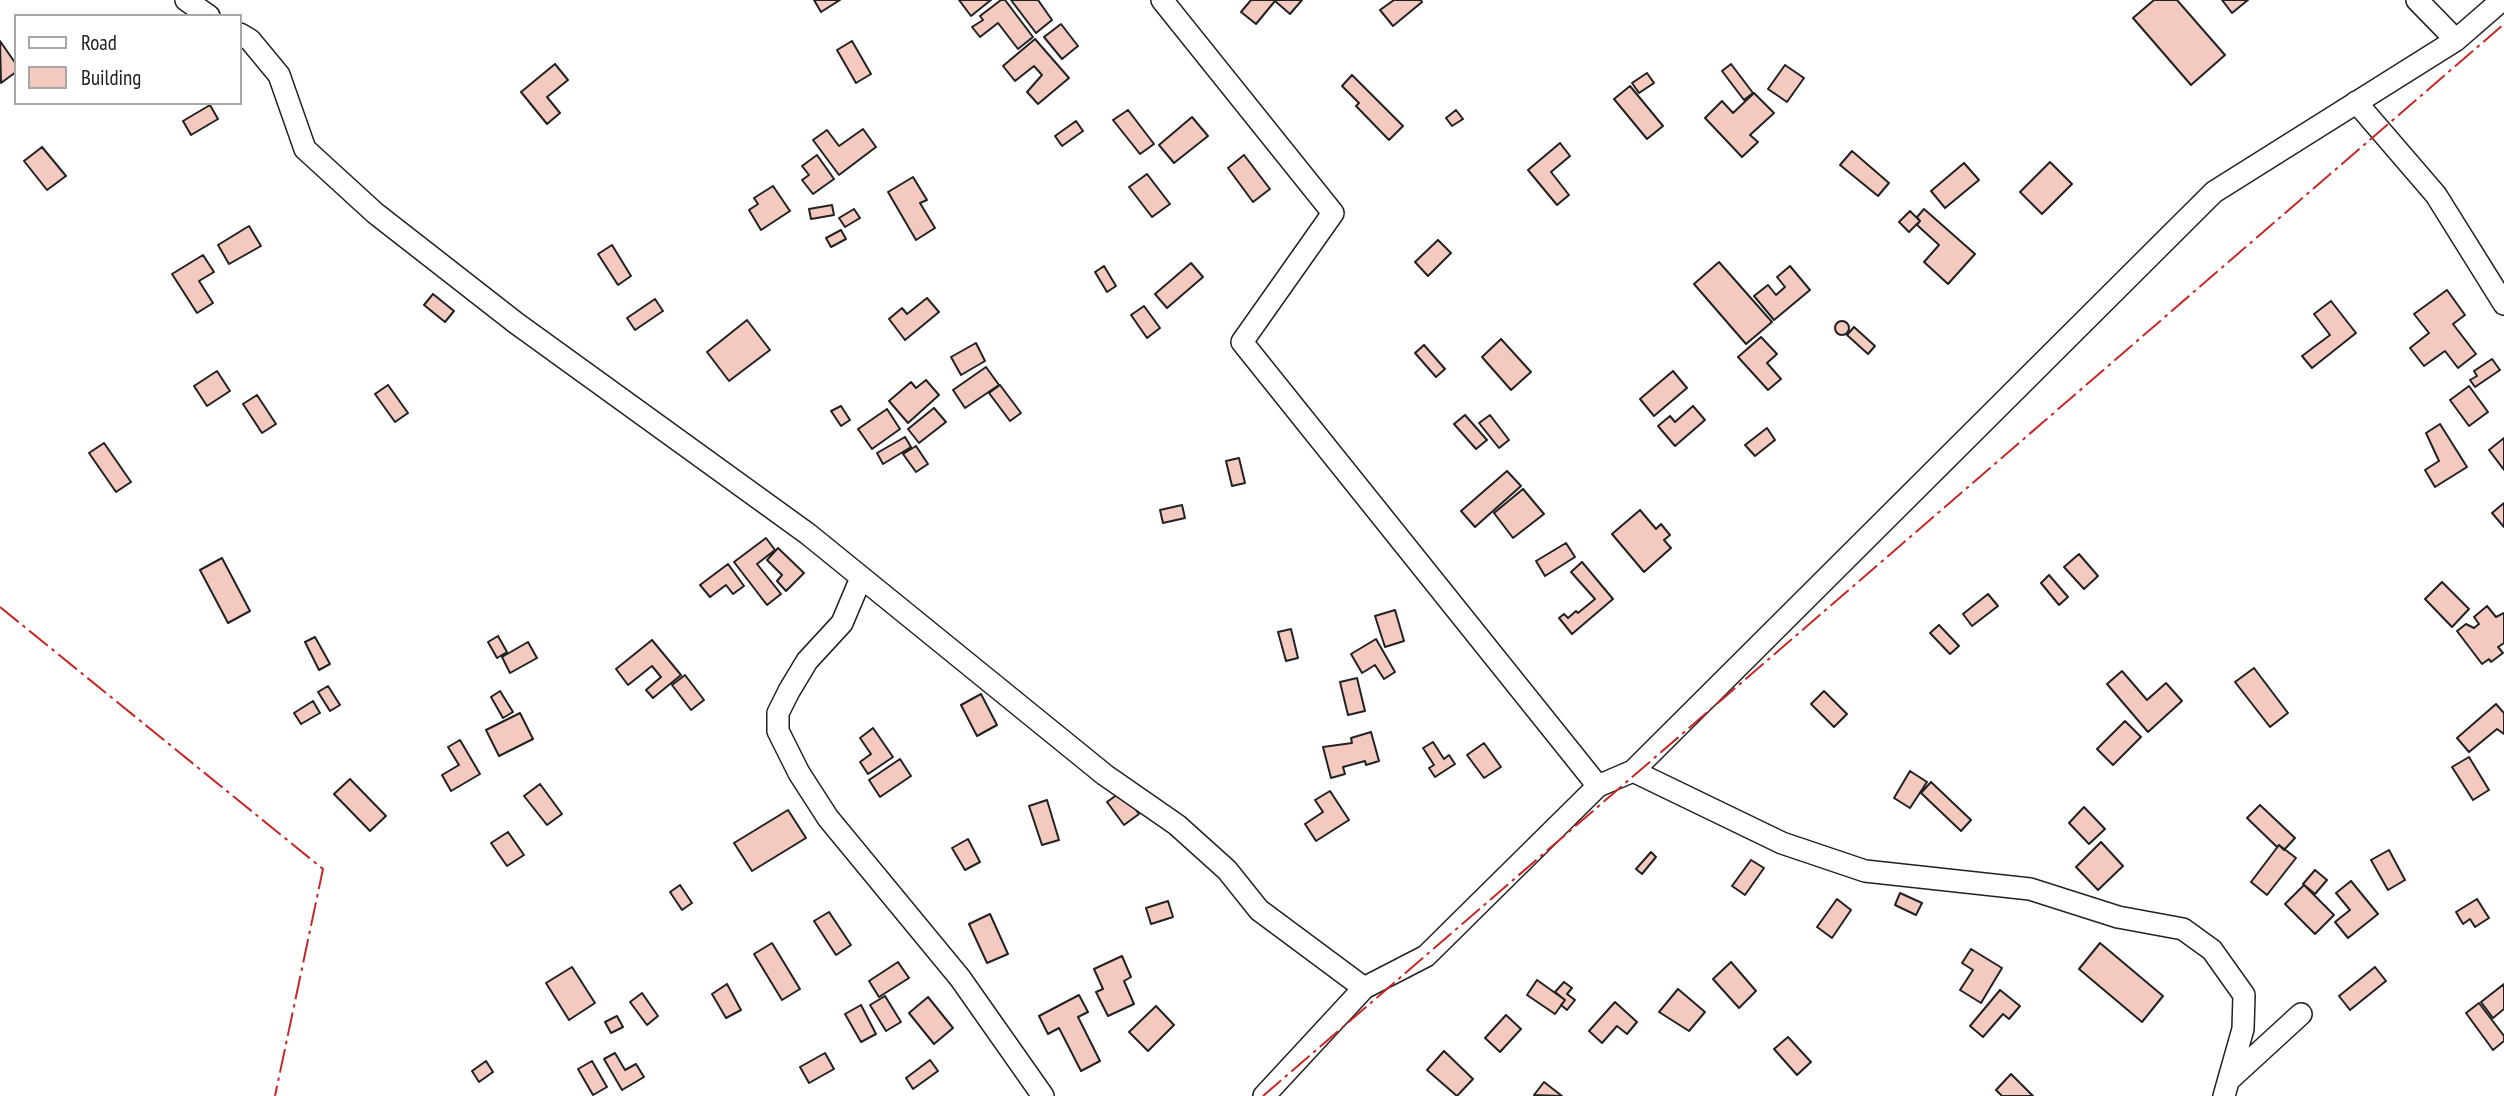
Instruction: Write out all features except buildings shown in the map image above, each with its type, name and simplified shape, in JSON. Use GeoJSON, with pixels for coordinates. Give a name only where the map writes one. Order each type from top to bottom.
{"type":"FeatureCollection","features":[{"type":"Feature","properties":{"kind":"street"},"geometry":{"type":"LineString","coordinates":[[186,0],[206,14]]}},
{"type":"Feature","properties":{"kind":"street"},"geometry":{"type":"LineString","coordinates":[[1162,0],[1333,213],[1242,342],[1598,786]]}},
{"type":"Feature","properties":{"kind":"street"},"geometry":{"type":"LineString","coordinates":[[2417,0],[2456,40]]}},
{"type":"Feature","properties":{"kind":"street"},"geometry":{"type":"LineString","coordinates":[[1264,1096],[1364,988],[1426,956],[1598,786],[1633,771],[2214,192],[2456,40],[2502,0]]}},
{"type":"Feature","properties":{"kind":"street"},"geometry":{"type":"LineString","coordinates":[[242,35],[250,40],[279,75],[305,149],[375,213],[516,323],[757,496],[1105,775],[1177,825],[1227,870],[1259,910],[1364,988]]}},
{"type":"Feature","properties":{"kind":"street"},"geometry":{"type":"LineString","coordinates":[[2356,102],[2436,195],[2504,304]]}},
{"type":"Feature","properties":{"kind":"street"},"geometry":{"type":"LineString","coordinates":[[861,578],[842,623],[807,661],[789,691],[778,713],[778,731],[799,773],[828,818],[960,978],[1043,1096]]}},
{"type":"Feature","properties":{"kind":"street"},"geometry":{"type":"LineString","coordinates":[[1633,771],[1782,843],[1865,871],[2030,889],[2118,917],[2183,929],[2212,950],[2244,995],[2243,1029],[2227,1088]]}},
{"type":"Feature","properties":{"kind":"street"},"geometry":{"type":"LineString","coordinates":[[2227,1088],[2301,1014]]}},
{"type":"Feature","properties":{"kind":"power"},"geometry":{"type":"LineString","coordinates":[[1263,1096],[2504,24]]}},
{"type":"Feature","properties":{"kind":"power"},"geometry":{"type":"LineString","coordinates":[[0,607],[323,869],[275,1096]]}}]}
